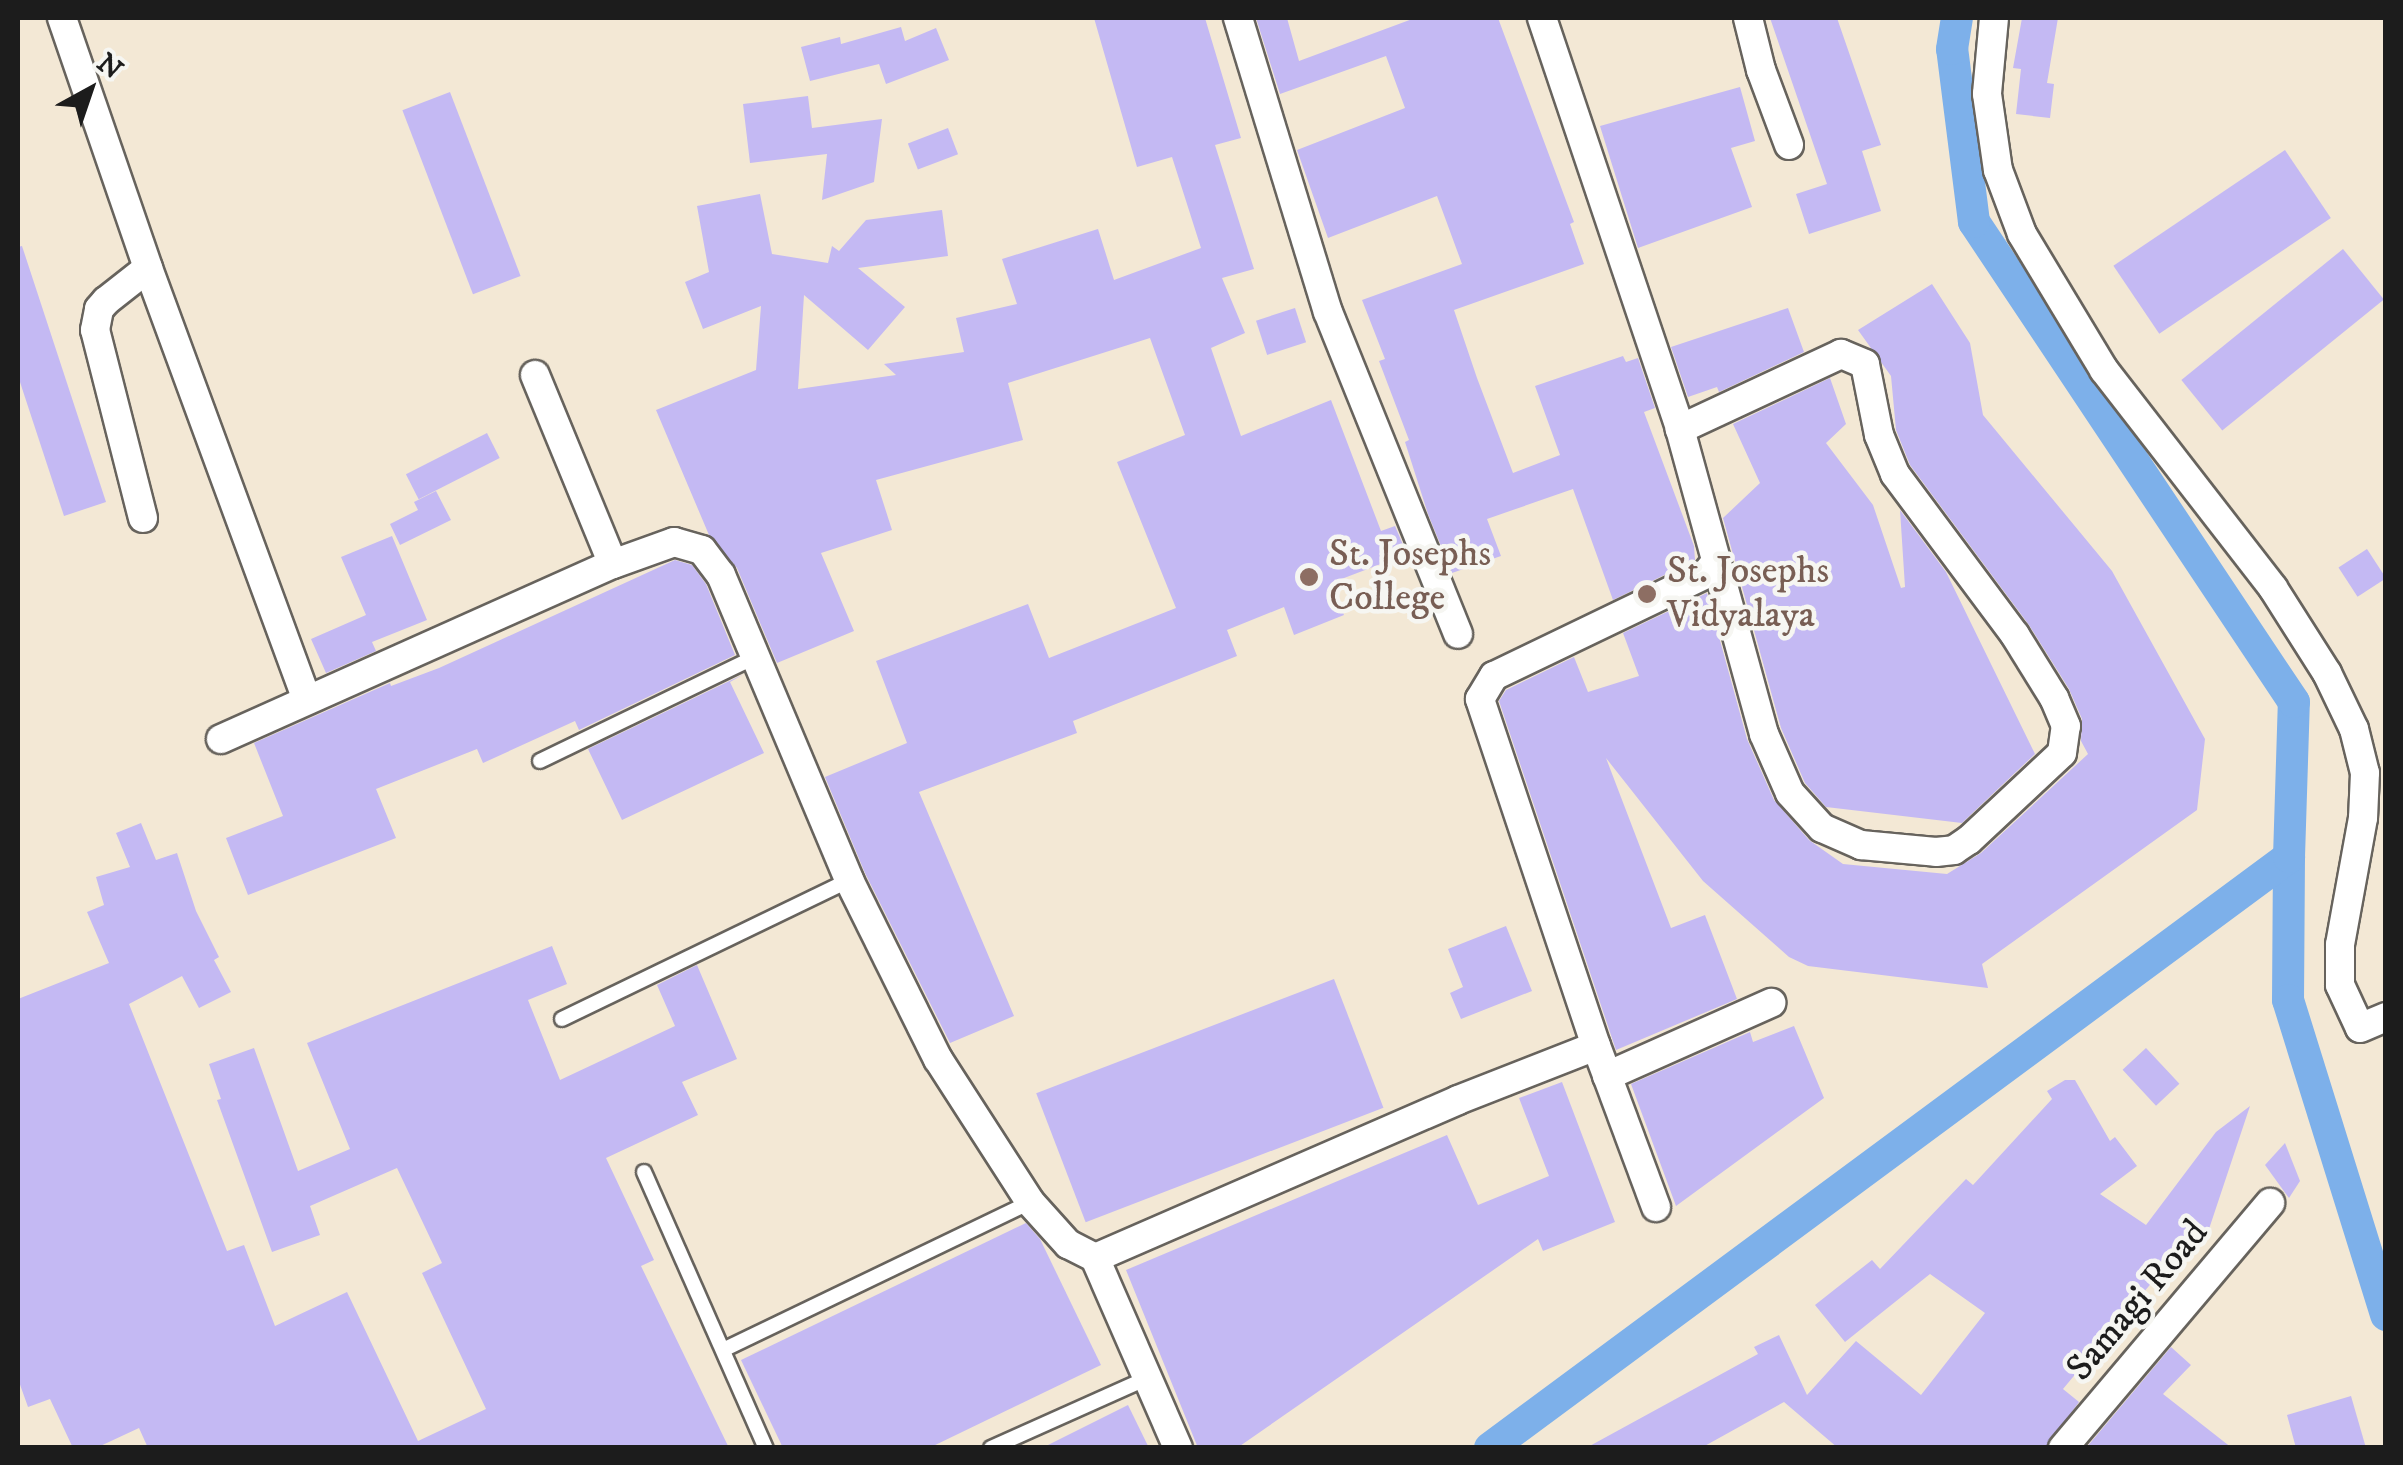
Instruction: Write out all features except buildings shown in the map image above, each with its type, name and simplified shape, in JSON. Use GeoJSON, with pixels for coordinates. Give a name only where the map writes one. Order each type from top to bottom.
{"type":"FeatureCollection","features":[{"type":"Feature","properties":{"kind":"street"},"geometry":{"type":"LineString","coordinates":[[62,18],[148,268],[307,699]]}},
{"type":"Feature","properties":{"kind":"street"},"geometry":{"type":"LineString","coordinates":[[1238,18],[1328,312],[1458,634]]}},
{"type":"Feature","properties":{"kind":"street"},"geometry":{"type":"LineString","coordinates":[[1542,18],[1680,429],[1714,564],[1764,734],[1790,793],[1802,811],[1841,839],[1908,852],[1954,850],[2062,753],[2066,726],[2038,670],[1895,474],[1879,435],[1864,364],[1858,357],[1841,354],[1680,429]]}},
{"type":"Feature","properties":{"kind":"street"},"geometry":{"type":"LineString","coordinates":[[1748,18],[1761,70],[1789,145]]}},
{"type":"Feature","properties":{"kind":"street"},"geometry":{"type":"LineString","coordinates":[[1994,18],[1986,94],[1998,170],[2022,234],[2104,370],[2273,588],[2327,673],[2354,729],[2365,774],[2363,818],[2340,946],[2340,984],[2360,1028],[2386,1017]]}},
{"type":"Feature","properties":{"kind":"street"},"geometry":{"type":"LineString","coordinates":[[143,518],[95,330],[106,301],[148,268]]}},
{"type":"Feature","properties":{"kind":"street"},"geometry":{"type":"LineString","coordinates":[[535,375],[613,564]]}},
{"type":"Feature","properties":{"kind":"street"},"geometry":{"type":"LineString","coordinates":[[222,738],[613,564],[674,542],[702,550],[721,575],[849,880],[938,1059],[1030,1202],[1068,1244],[1095,1258],[1178,1448]]}},
{"type":"Feature","properties":{"kind":"street"},"geometry":{"type":"LineString","coordinates":[[1656,1207],[1596,1046],[1480,699],[1494,676],[1706,574],[1714,564]]}},
{"type":"Feature","properties":{"kind":"street"},"geometry":{"type":"LineString","coordinates":[[1607,1076],[1771,1003]]}},
{"type":"Feature","properties":{"kind":"street"},"geometry":{"type":"LineString","coordinates":[[1095,1258],[1458,1100],[1596,1046]]}},
{"type":"Feature","properties":{"kind":"street","name":"Samagi Road"},"geometry":{"type":"LineString","coordinates":[[2063,1448],[2270,1203]]}},
{"type":"Feature","properties":{"kind":"lane"},"geometry":{"type":"LineString","coordinates":[[540,760],[753,658]]}},
{"type":"Feature","properties":{"kind":"lane"},"geometry":{"type":"LineString","coordinates":[[562,1019],[849,880]]}},
{"type":"Feature","properties":{"kind":"lane"},"geometry":{"type":"LineString","coordinates":[[644,1172],[766,1448]]}},
{"type":"Feature","properties":{"kind":"lane"},"geometry":{"type":"LineString","coordinates":[[725,1348],[1030,1202]]}},
{"type":"Feature","properties":{"kind":"lane"},"geometry":{"type":"LineString","coordinates":[[991,1448],[1145,1378]]}},
{"type":"Feature","properties":{"kind":"waterway"},"geometry":{"type":"LineString","coordinates":[[1490,1448],[2289,857],[2294,702],[1974,222],[1952,49],[1957,18]]}},
{"type":"Feature","properties":{"kind":"waterway"},"geometry":{"type":"LineString","coordinates":[[2289,857],[2288,1000],[2386,1315]]}},
{"type":"Feature","properties":{"kind":"place","name":"St. Josephs College"},"geometry":{"type":"Point","coordinates":[1309,577]}},
{"type":"Feature","properties":{"kind":"place","name":"St. Josephs Vidyalaya"},"geometry":{"type":"Point","coordinates":[1647,594]}}]}
